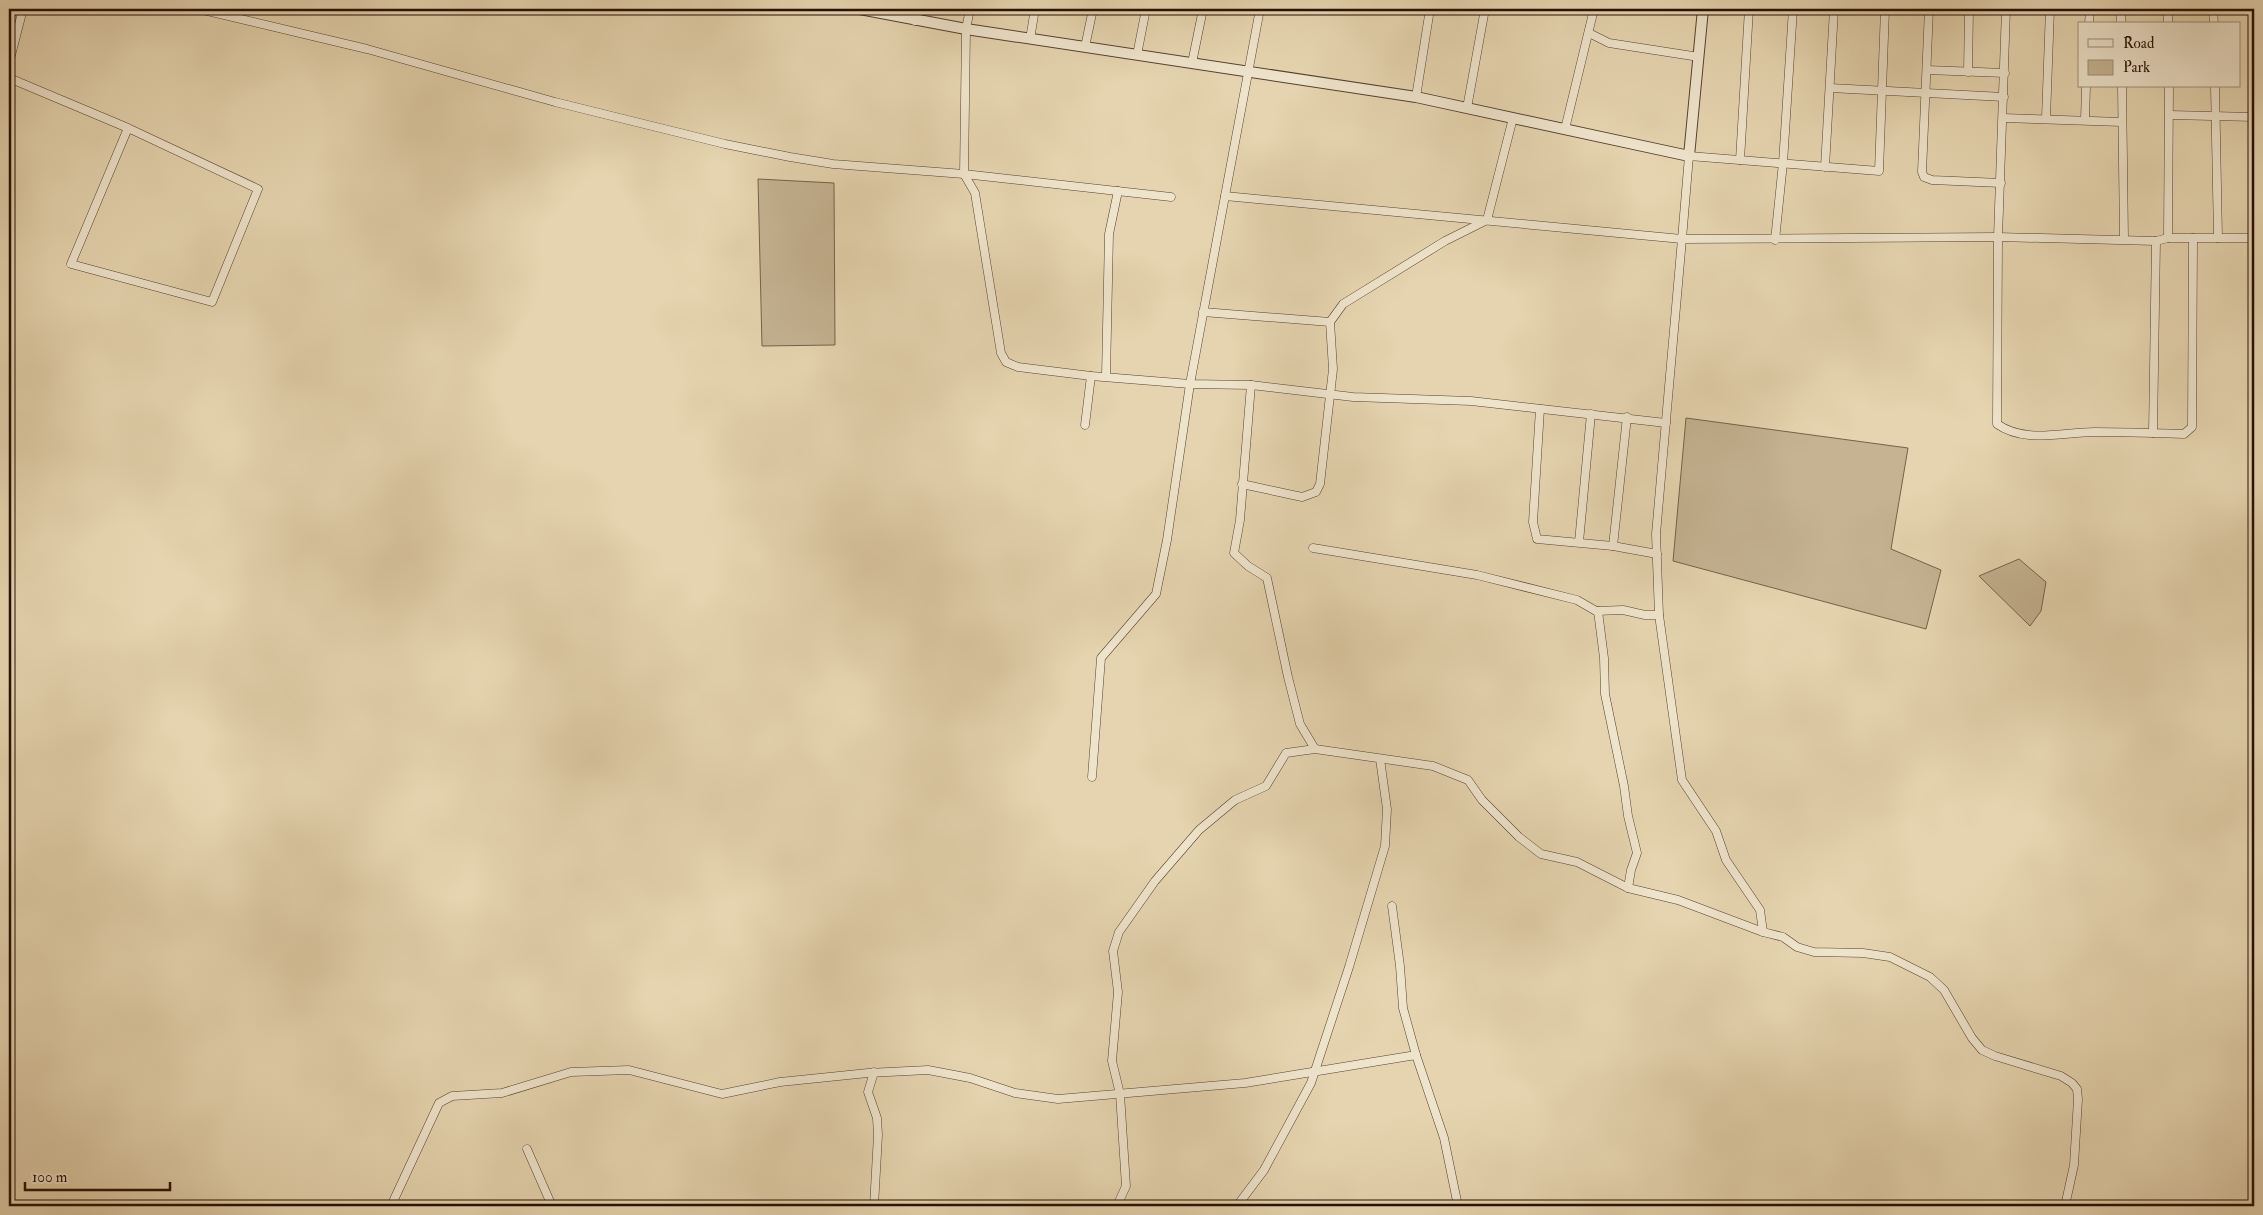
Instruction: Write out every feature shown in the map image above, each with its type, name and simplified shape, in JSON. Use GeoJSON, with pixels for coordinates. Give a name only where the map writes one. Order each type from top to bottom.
{"type":"FeatureCollection","features":[{"type":"Feature","properties":{"kind":"street"},"geometry":{"type":"LineString","coordinates":[[9,58],[23,9]]}},
{"type":"Feature","properties":{"kind":"street"},"geometry":{"type":"LineString","coordinates":[[198,9],[367,48],[555,102],[724,144],[832,164],[964,174],[1171,196]]}},
{"type":"Feature","properties":{"kind":"street"},"geometry":{"type":"LineString","coordinates":[[865,9],[916,21],[966,29],[1416,97],[1689,156],[1879,171],[1885,9]]}},
{"type":"Feature","properties":{"kind":"street"},"geometry":{"type":"LineString","coordinates":[[916,21],[918,9]]}},
{"type":"Feature","properties":{"kind":"street"},"geometry":{"type":"LineString","coordinates":[[970,9],[966,29],[964,174],[975,193],[1001,353],[1006,362],[1026,369],[1091,376],[1190,384],[1251,384],[1353,397],[1471,401],[1627,417],[1666,423]]}},
{"type":"Feature","properties":{"kind":"street"},"geometry":{"type":"LineString","coordinates":[[1030,39],[1035,9]]}},
{"type":"Feature","properties":{"kind":"street"},"geometry":{"type":"LineString","coordinates":[[1084,47],[1093,9]]}},
{"type":"Feature","properties":{"kind":"street"},"geometry":{"type":"LineString","coordinates":[[1137,55],[1146,9]]}},
{"type":"Feature","properties":{"kind":"street"},"geometry":{"type":"LineString","coordinates":[[1192,63],[1202,9]]}},
{"type":"Feature","properties":{"kind":"street"},"geometry":{"type":"LineString","coordinates":[[1092,777],[1101,658],[1156,594],[1167,540],[1190,384],[1260,9]]}},
{"type":"Feature","properties":{"kind":"street"},"geometry":{"type":"LineString","coordinates":[[1416,97],[1430,9]]}},
{"type":"Feature","properties":{"kind":"street"},"geometry":{"type":"LineString","coordinates":[[1467,108],[1485,9]]}},
{"type":"Feature","properties":{"kind":"street"},"geometry":{"type":"LineString","coordinates":[[1565,129],[1594,9]]}},
{"type":"Feature","properties":{"kind":"street"},"geometry":{"type":"LineString","coordinates":[[1688,9],[1703,10],[1656,534],[1659,615],[1682,780],[1716,831],[1726,860],[1760,910],[1763,932]]}},
{"type":"Feature","properties":{"kind":"street"},"geometry":{"type":"LineString","coordinates":[[1740,160],[1749,9]]}},
{"type":"Feature","properties":{"kind":"street"},"geometry":{"type":"LineString","coordinates":[[1775,240],[1783,164],[1793,9]]}},
{"type":"Feature","properties":{"kind":"street"},"geometry":{"type":"LineString","coordinates":[[1825,167],[1834,9]]}},
{"type":"Feature","properties":{"kind":"street"},"geometry":{"type":"LineString","coordinates":[[1929,9],[1922,172],[1924,176],[1932,180],[2001,183]]}},
{"type":"Feature","properties":{"kind":"street"},"geometry":{"type":"LineString","coordinates":[[1968,72],[1969,9]]}},
{"type":"Feature","properties":{"kind":"street"},"geometry":{"type":"LineString","coordinates":[[2006,9],[1998,237],[1997,424],[2007,431],[2033,435],[2069,435],[2093,432],[2184,434],[2192,427],[2193,238]]}},
{"type":"Feature","properties":{"kind":"street"},"geometry":{"type":"LineString","coordinates":[[2046,118],[2050,9]]}},
{"type":"Feature","properties":{"kind":"street"},"geometry":{"type":"LineString","coordinates":[[2089,22],[2090,9]]}},
{"type":"Feature","properties":{"kind":"street"},"geometry":{"type":"LineString","coordinates":[[2121,9],[2121,22]]}},
{"type":"Feature","properties":{"kind":"street"},"geometry":{"type":"LineString","coordinates":[[2168,9],[2168,22]]}},
{"type":"Feature","properties":{"kind":"street"},"geometry":{"type":"LineString","coordinates":[[2213,9],[2214,22]]}},
{"type":"Feature","properties":{"kind":"street"},"geometry":{"type":"LineString","coordinates":[[1589,34],[1609,43],[1699,57]]}},
{"type":"Feature","properties":{"kind":"street"},"geometry":{"type":"LineString","coordinates":[[1927,70],[2004,73]]}},
{"type":"Feature","properties":{"kind":"street"},"geometry":{"type":"LineString","coordinates":[[9,78],[128,128],[258,189],[212,302],[71,264],[128,128]]}},
{"type":"Feature","properties":{"kind":"street"},"geometry":{"type":"LineString","coordinates":[[1830,88],[2004,96]]}},
{"type":"Feature","properties":{"kind":"street"},"geometry":{"type":"LineString","coordinates":[[2085,120],[2086,88]]}},
{"type":"Feature","properties":{"kind":"street"},"geometry":{"type":"LineString","coordinates":[[2122,88],[2124,239]]}},
{"type":"Feature","properties":{"kind":"street"},"geometry":{"type":"LineString","coordinates":[[2168,238],[2169,88]]}},
{"type":"Feature","properties":{"kind":"street"},"geometry":{"type":"LineString","coordinates":[[2215,88],[2218,238]]}},
{"type":"Feature","properties":{"kind":"street"},"geometry":{"type":"LineString","coordinates":[[2170,115],[2254,117]]}},
{"type":"Feature","properties":{"kind":"street"},"geometry":{"type":"LineString","coordinates":[[1242,484],[1302,497],[1316,492],[1320,484],[1334,369],[1330,322],[1343,304],[1445,241],[1487,220],[1513,118]]}},
{"type":"Feature","properties":{"kind":"street"},"geometry":{"type":"LineString","coordinates":[[2003,118],[2122,122]]}},
{"type":"Feature","properties":{"kind":"street"},"geometry":{"type":"LineString","coordinates":[[1106,376],[1109,234],[1118,191]]}},
{"type":"Feature","properties":{"kind":"street"},"geometry":{"type":"LineString","coordinates":[[1225,196],[1682,239],[1775,240],[1998,237],[2156,241],[2168,238],[2254,238]]}},
{"type":"Feature","properties":{"kind":"street"},"geometry":{"type":"LineString","coordinates":[[2153,433],[2156,241]]}},
{"type":"Feature","properties":{"kind":"street"},"geometry":{"type":"LineString","coordinates":[[1204,312],[1330,322]]}},
{"type":"Feature","properties":{"kind":"street"},"geometry":{"type":"LineString","coordinates":[[1085,425],[1091,376]]}},
{"type":"Feature","properties":{"kind":"street"},"geometry":{"type":"LineString","coordinates":[[1251,384],[1240,520],[1234,552],[1248,566],[1267,578],[1300,724],[1315,749]]}},
{"type":"Feature","properties":{"kind":"street"},"geometry":{"type":"LineString","coordinates":[[1540,408],[1533,522],[1537,539],[1613,546],[1657,554]]}},
{"type":"Feature","properties":{"kind":"street"},"geometry":{"type":"LineString","coordinates":[[1579,542],[1591,414]]}},
{"type":"Feature","properties":{"kind":"street"},"geometry":{"type":"LineString","coordinates":[[1613,546],[1627,417]]}},
{"type":"Feature","properties":{"kind":"street"},"geometry":{"type":"LineString","coordinates":[[1312,548],[1477,576],[1577,600],[1598,611],[1623,610],[1645,615],[1659,615]]}},
{"type":"Feature","properties":{"kind":"street"},"geometry":{"type":"LineString","coordinates":[[1598,611],[1604,658],[1605,694],[1624,786],[1628,816],[1637,853],[1631,870],[1628,888]]}},
{"type":"Feature","properties":{"kind":"street"},"geometry":{"type":"LineString","coordinates":[[1117,1206],[1126,1186],[1120,1094],[1112,1061],[1118,992],[1113,950],[1119,932],[1155,881],[1199,830],[1235,800],[1266,786],[1286,753],[1315,749],[1433,766],[1468,780],[1482,800],[1500,819],[1519,838],[1541,854],[1577,862],[1628,888],[1678,900],[1763,932],[1782,937],[1797,946],[1814,952],[1864,953],[1890,957],[1930,978],[1944,990],[1972,1038],[1982,1050],[1995,1056],[2061,1076],[2072,1083],[2077,1089],[2074,1166],[2065,1206]]}},
{"type":"Feature","properties":{"kind":"street"},"geometry":{"type":"LineString","coordinates":[[1237,1206],[1264,1170],[1311,1083],[1352,958],[1385,846],[1387,809],[1380,759]]}},
{"type":"Feature","properties":{"kind":"street"},"geometry":{"type":"LineString","coordinates":[[1392,906],[1400,966],[1403,1008],[1416,1055],[1444,1138],[1458,1206]]}},
{"type":"Feature","properties":{"kind":"street"},"geometry":{"type":"LineString","coordinates":[[391,1206],[439,1103],[452,1096],[502,1093],[571,1072],[629,1070],[722,1094],[780,1082],[874,1072],[928,1070],[970,1078],[1015,1093],[1058,1099],[1245,1082],[1416,1055]]}},
{"type":"Feature","properties":{"kind":"street"},"geometry":{"type":"LineString","coordinates":[[874,1072],[868,1092],[877,1118],[878,1135],[874,1206]]}},
{"type":"Feature","properties":{"kind":"street"},"geometry":{"type":"LineString","coordinates":[[527,1148],[552,1206]]}},
{"type":"Feature","properties":{"kind":"green space"},"geometry":{"type":"Polygon","coordinates":[[[758,179],[834,183],[835,345],[762,346],[758,179]]]}},
{"type":"Feature","properties":{"kind":"green space"},"geometry":{"type":"Polygon","coordinates":[[[1686,418],[1908,448],[1891,549],[1941,570],[1926,629],[1673,561],[1686,418]]]}},
{"type":"Feature","properties":{"kind":"green space"},"geometry":{"type":"Polygon","coordinates":[[[2019,559],[2046,582],[2041,611],[2030,626],[1979,576],[2019,559]]]}}]}
